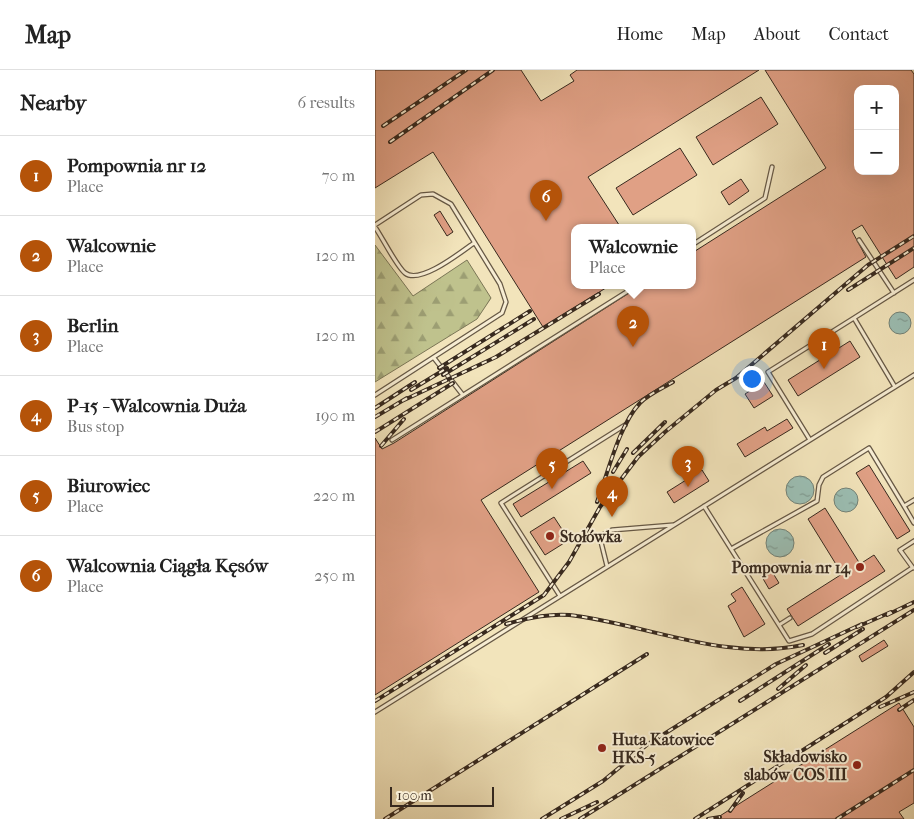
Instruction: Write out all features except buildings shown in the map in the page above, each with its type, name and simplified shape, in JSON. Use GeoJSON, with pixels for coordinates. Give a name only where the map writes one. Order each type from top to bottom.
{"type":"FeatureCollection","features":[{"type":"Feature","properties":{"kind":"lane"},"geometry":{"type":"LineString","coordinates":[[696,242],[765,198],[772,167]]}},
{"type":"Feature","properties":{"kind":"lane"},"geometry":{"type":"LineString","coordinates":[[375,395],[435,358],[502,312],[506,302],[500,284],[451,204],[433,194],[421,195],[375,226],[405,273],[415,276],[426,274],[474,243]]}},
{"type":"Feature","properties":{"kind":"lane"},"geometry":{"type":"LineString","coordinates":[[859,240],[893,293]]}},
{"type":"Feature","properties":{"kind":"lane"},"geometry":{"type":"LineString","coordinates":[[810,440],[768,372],[914,280]]}},
{"type":"Feature","properties":{"kind":"lane"},"geometry":{"type":"LineString","coordinates":[[392,440],[462,394],[631,289]]}},
{"type":"Feature","properties":{"kind":"lane"},"geometry":{"type":"LineString","coordinates":[[854,318],[895,387]]}},
{"type":"Feature","properties":{"kind":"lane"},"geometry":{"type":"LineString","coordinates":[[435,358],[462,394]]}},
{"type":"Feature","properties":{"kind":"lane"},"geometry":{"type":"LineString","coordinates":[[375,712],[914,375]]}},
{"type":"Feature","properties":{"kind":"lane"},"geometry":{"type":"LineString","coordinates":[[560,596],[501,502],[625,425]]}},
{"type":"Feature","properties":{"kind":"lane"},"geometry":{"type":"LineString","coordinates":[[731,549],[817,501],[819,485],[823,477],[869,448],[914,523]]}},
{"type":"Feature","properties":{"kind":"lane"},"geometry":{"type":"LineString","coordinates":[[904,506],[914,500]]}},
{"type":"Feature","properties":{"kind":"lane"},"geometry":{"type":"LineString","coordinates":[[704,506],[789,641],[812,634],[913,568],[900,550],[914,541]]}},
{"type":"Feature","properties":{"kind":"lane"},"geometry":{"type":"LineString","coordinates":[[607,566],[601,542],[604,534],[612,530],[673,525]]}},
{"type":"Feature","properties":{"kind":"lane"},"geometry":{"type":"LineString","coordinates":[[779,625],[790,618]]}},
{"type":"Feature","properties":{"kind":"green space"},"geometry":{"type":"Polygon","coordinates":[[[375,245],[413,296],[467,260],[491,298],[477,319],[375,382],[375,245]]]}},
{"type":"Feature","properties":{"kind":"water"},"geometry":{"type":"Polygon","coordinates":[[[896,312],[904,312],[911,319],[911,327],[904,334],[896,334],[889,327],[889,319],[896,312]]]}},
{"type":"Feature","properties":{"kind":"water"},"geometry":{"type":"Polygon","coordinates":[[[800,476],[810,480],[814,490],[810,500],[800,504],[790,500],[786,490],[790,480],[800,476]]]}},
{"type":"Feature","properties":{"kind":"water"},"geometry":{"type":"Polygon","coordinates":[[[846,488],[855,491],[858,500],[855,509],[846,512],[837,509],[834,500],[837,491],[846,488]]]}},
{"type":"Feature","properties":{"kind":"water"},"geometry":{"type":"Polygon","coordinates":[[[780,529],[790,533],[794,543],[790,553],[780,557],[770,553],[766,543],[770,533],[780,529]]]}},
{"type":"Feature","properties":{"kind":"railway"},"geometry":{"type":"LineString","coordinates":[[383,126],[466,70]]}},
{"type":"Feature","properties":{"kind":"railway"},"geometry":{"type":"LineString","coordinates":[[390,142],[493,70]]}},
{"type":"Feature","properties":{"kind":"railway"},"geometry":{"type":"LineString","coordinates":[[375,701],[544,595],[569,562],[600,507],[638,457],[716,390],[736,378],[868,265],[914,236]]}},
{"type":"Feature","properties":{"kind":"railway"},"geometry":{"type":"LineString","coordinates":[[848,290],[914,248]]}},
{"type":"Feature","properties":{"kind":"railway"},"geometry":{"type":"LineString","coordinates":[[402,401],[496,357],[599,294]]}},
{"type":"Feature","properties":{"kind":"railway"},"geometry":{"type":"LineString","coordinates":[[439,368],[530,311]]}},
{"type":"Feature","properties":{"kind":"railway"},"geometry":{"type":"LineString","coordinates":[[443,375],[534,319]]}},
{"type":"Feature","properties":{"kind":"railway"},"geometry":{"type":"LineString","coordinates":[[411,390],[447,368]]}},
{"type":"Feature","properties":{"kind":"railway"},"geometry":{"type":"LineString","coordinates":[[375,408],[415,382]]}},
{"type":"Feature","properties":{"kind":"railway"},"geometry":{"type":"LineString","coordinates":[[597,502],[620,436],[633,412],[640,403],[673,382]]}},
{"type":"Feature","properties":{"kind":"railway"},"geometry":{"type":"LineString","coordinates":[[375,432],[453,383]]}},
{"type":"Feature","properties":{"kind":"railway"},"geometry":{"type":"LineString","coordinates":[[375,417],[407,398]]}},
{"type":"Feature","properties":{"kind":"railway"},"geometry":{"type":"LineString","coordinates":[[381,446],[404,419]]}},
{"type":"Feature","properties":{"kind":"railway"},"geometry":{"type":"LineString","coordinates":[[633,453],[665,422]]}},
{"type":"Feature","properties":{"kind":"railway"},"geometry":{"type":"LineString","coordinates":[[613,472],[627,449]]}},
{"type":"Feature","properties":{"kind":"railway"},"geometry":{"type":"LineString","coordinates":[[887,615],[914,602]]}},
{"type":"Feature","properties":{"kind":"railway"},"geometry":{"type":"LineString","coordinates":[[580,819],[914,610]]}},
{"type":"Feature","properties":{"kind":"railway"},"geometry":{"type":"LineString","coordinates":[[857,627],[891,612]]}},
{"type":"Feature","properties":{"kind":"railway"},"geometry":{"type":"LineString","coordinates":[[506,624],[541,616],[568,615],[605,621],[718,646],[774,649],[803,645]]}},
{"type":"Feature","properties":{"kind":"railway"},"geometry":{"type":"LineString","coordinates":[[542,819],[603,781],[648,744],[776,664],[862,624]]}},
{"type":"Feature","properties":{"kind":"railway"},"geometry":{"type":"LineString","coordinates":[[825,653],[863,629]]}},
{"type":"Feature","properties":{"kind":"railway"},"geometry":{"type":"LineString","coordinates":[[740,701],[829,644]]}},
{"type":"Feature","properties":{"kind":"railway"},"geometry":{"type":"LineString","coordinates":[[385,819],[647,654]]}},
{"type":"Feature","properties":{"kind":"railway"},"geometry":{"type":"LineString","coordinates":[[778,689],[806,665]]}},
{"type":"Feature","properties":{"kind":"railway"},"geometry":{"type":"LineString","coordinates":[[695,819],[886,697],[914,672]]}},
{"type":"Feature","properties":{"kind":"railway"},"geometry":{"type":"LineString","coordinates":[[880,707],[914,692]]}},
{"type":"Feature","properties":{"kind":"railway"},"geometry":{"type":"LineString","coordinates":[[899,710],[914,700]]}},
{"type":"Feature","properties":{"kind":"railway"},"geometry":{"type":"LineString","coordinates":[[837,819],[914,770]]}},
{"type":"Feature","properties":{"kind":"railway"},"geometry":{"type":"LineString","coordinates":[[730,811],[743,793]]}},
{"type":"Feature","properties":{"kind":"railway"},"geometry":{"type":"LineString","coordinates":[[561,819],[597,802]]}},
{"type":"Feature","properties":{"kind":"railway"},"geometry":{"type":"LineString","coordinates":[[708,819],[720,817]]}},
{"type":"Feature","properties":{"kind":"place","name":"Walcownia Ciągła Kęsów"},"geometry":{"type":"Point","coordinates":[546,221]}},
{"type":"Feature","properties":{"kind":"place","name":"Walcownie"},"geometry":{"type":"Point","coordinates":[633,347]}},
{"type":"Feature","properties":{"kind":"place","name":"Pompownia nr 12"},"geometry":{"type":"Point","coordinates":[824,369]}},
{"type":"Feature","properties":{"kind":"place","name":"Berlin"},"geometry":{"type":"Point","coordinates":[688,487]}},
{"type":"Feature","properties":{"kind":"place","name":"Biurowiec"},"geometry":{"type":"Point","coordinates":[552,489]}},
{"type":"Feature","properties":{"kind":"place","name":"P-15 - Walcownia Duża"},"geometry":{"type":"Point","coordinates":[612,517]}},
{"type":"Feature","properties":{"kind":"place","name":"Stołówka"},"geometry":{"type":"Point","coordinates":[550,536]}},
{"type":"Feature","properties":{"kind":"place","name":"Pompownia nr 14"},"geometry":{"type":"Point","coordinates":[860,567]}},
{"type":"Feature","properties":{"kind":"place","name":"Huta Katowice HKS-5"},"geometry":{"type":"Point","coordinates":[602,748]}},
{"type":"Feature","properties":{"kind":"place","name":"Składowisko slabów COS III"},"geometry":{"type":"Point","coordinates":[857,765]}}]}
